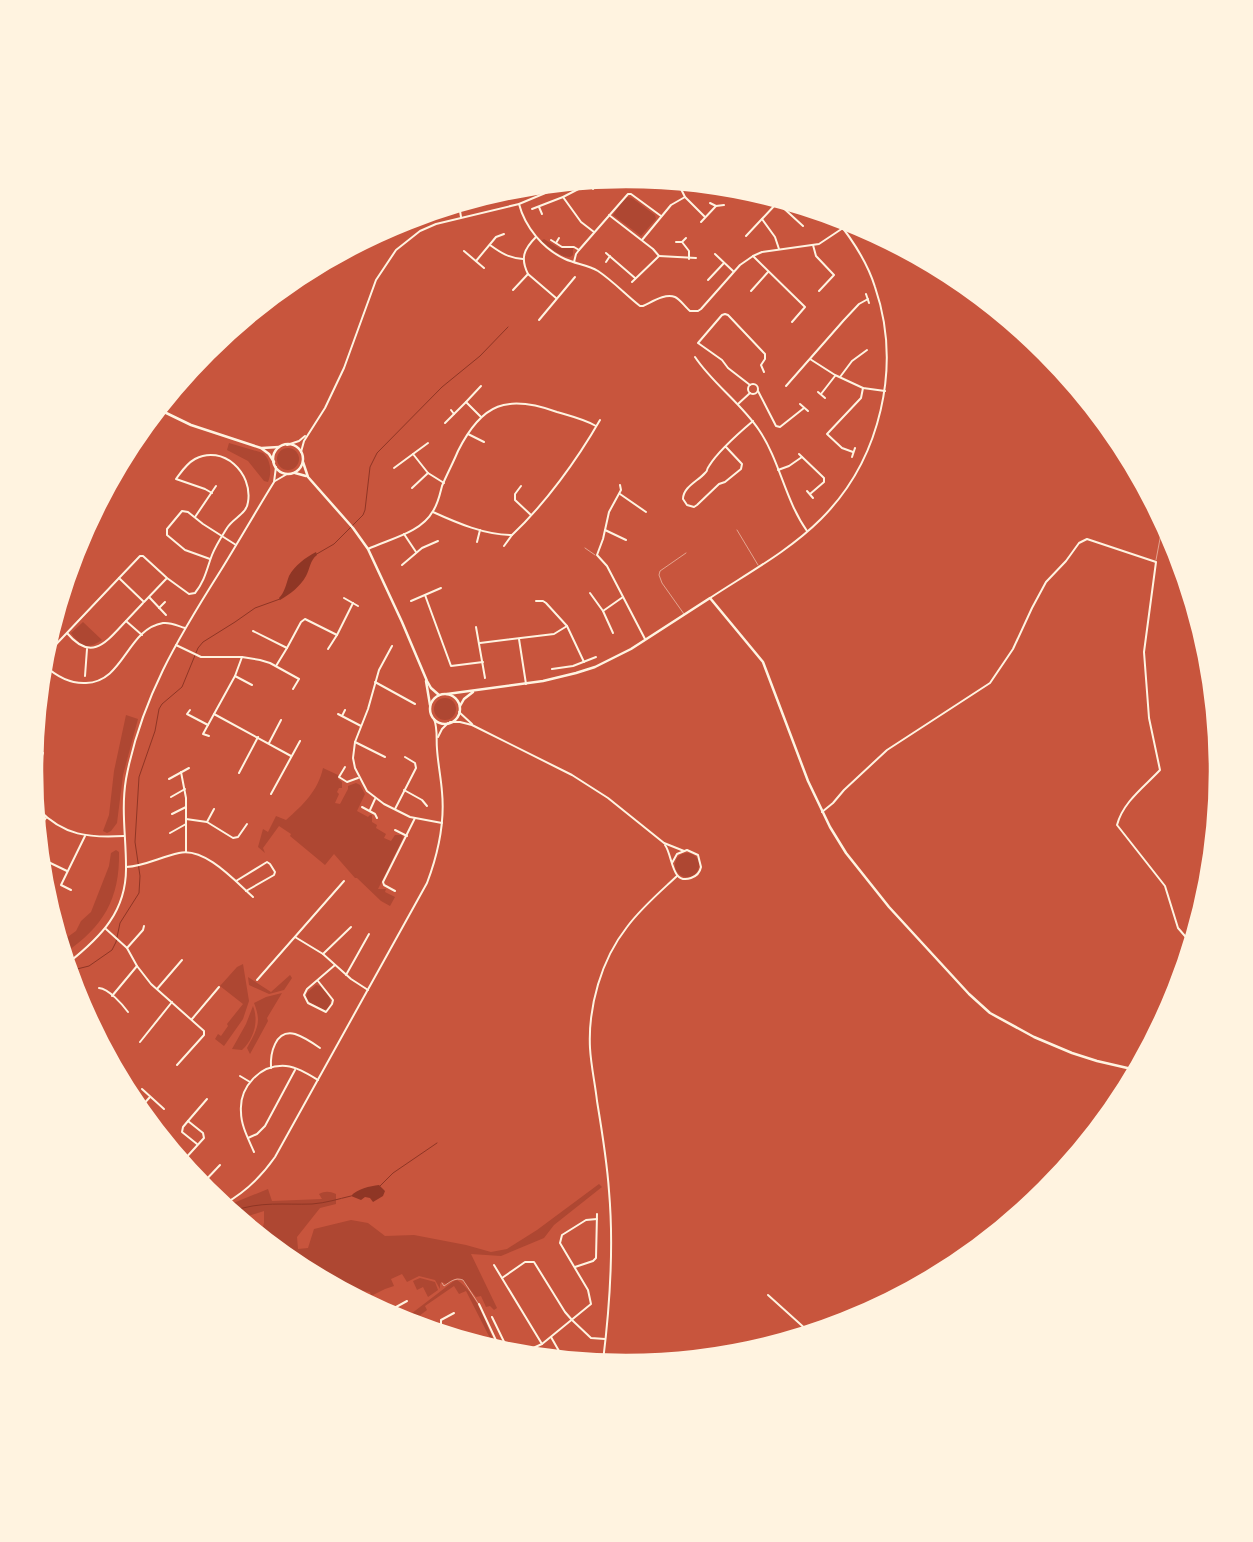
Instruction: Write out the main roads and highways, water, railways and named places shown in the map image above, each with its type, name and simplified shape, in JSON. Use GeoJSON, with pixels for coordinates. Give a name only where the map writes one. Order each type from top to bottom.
{"type":"FeatureCollection","features":[{"type":"Feature","properties":{"kind":"main road"},"geometry":{"type":"LineString","coordinates":[[165,412],[191,425],[261,448],[269,454],[280,471],[287,474],[300,473],[308,477],[340,512],[368,548],[424,674],[431,688],[439,696]]}},
{"type":"Feature","properties":{"kind":"main road"},"geometry":{"type":"LineString","coordinates":[[261,448],[295,446],[301,452],[308,477]]}},
{"type":"Feature","properties":{"kind":"main road"},"geometry":{"type":"LineString","coordinates":[[274,462],[276,452],[281,447]]}},
{"type":"Feature","properties":{"kind":"main road"},"geometry":{"type":"LineString","coordinates":[[293,473],[299,469],[303,462]]}},
{"type":"Feature","properties":{"kind":"main road"},"geometry":{"type":"LineString","coordinates":[[431,706],[432,702],[439,696],[558,678],[595,666],[622,653],[710,598],[763,662],[808,781],[822,812],[846,853],[884,901],[982,1006],[1014,1027],[1048,1043],[1097,1061],[1129,1068]]}},
{"type":"Feature","properties":{"kind":"main road"},"geometry":{"type":"LineString","coordinates":[[424,674],[432,715],[434,719],[441,723],[449,723],[456,718],[464,699],[474,691]]}},
{"type":"Feature","properties":{"kind":"main road"},"geometry":{"type":"LineString","coordinates":[[448,694],[456,698],[460,707]]}},
{"type":"Feature","properties":{"kind":"waterway"},"geometry":{"type":"LineString","coordinates":[[315,555],[334,544],[363,515],[370,467],[377,453],[442,387],[480,356],[508,327]]}},
{"type":"Feature","properties":{"kind":"waterway"},"geometry":{"type":"LineString","coordinates":[[77,969],[89,966],[112,950],[116,942],[120,923],[139,893],[140,876],[135,842],[139,777],[155,731],[159,709],[162,704],[182,687],[198,648],[203,642],[255,608],[280,599]]}},
{"type":"Feature","properties":{"kind":"waterway"},"geometry":{"type":"LineString","coordinates":[[380,1186],[393,1173],[437,1143]]}},
{"type":"Feature","properties":{"kind":"waterway"},"geometry":{"type":"LineString","coordinates":[[240,1209],[272,1204],[312,1204],[351,1196]]}}]}
